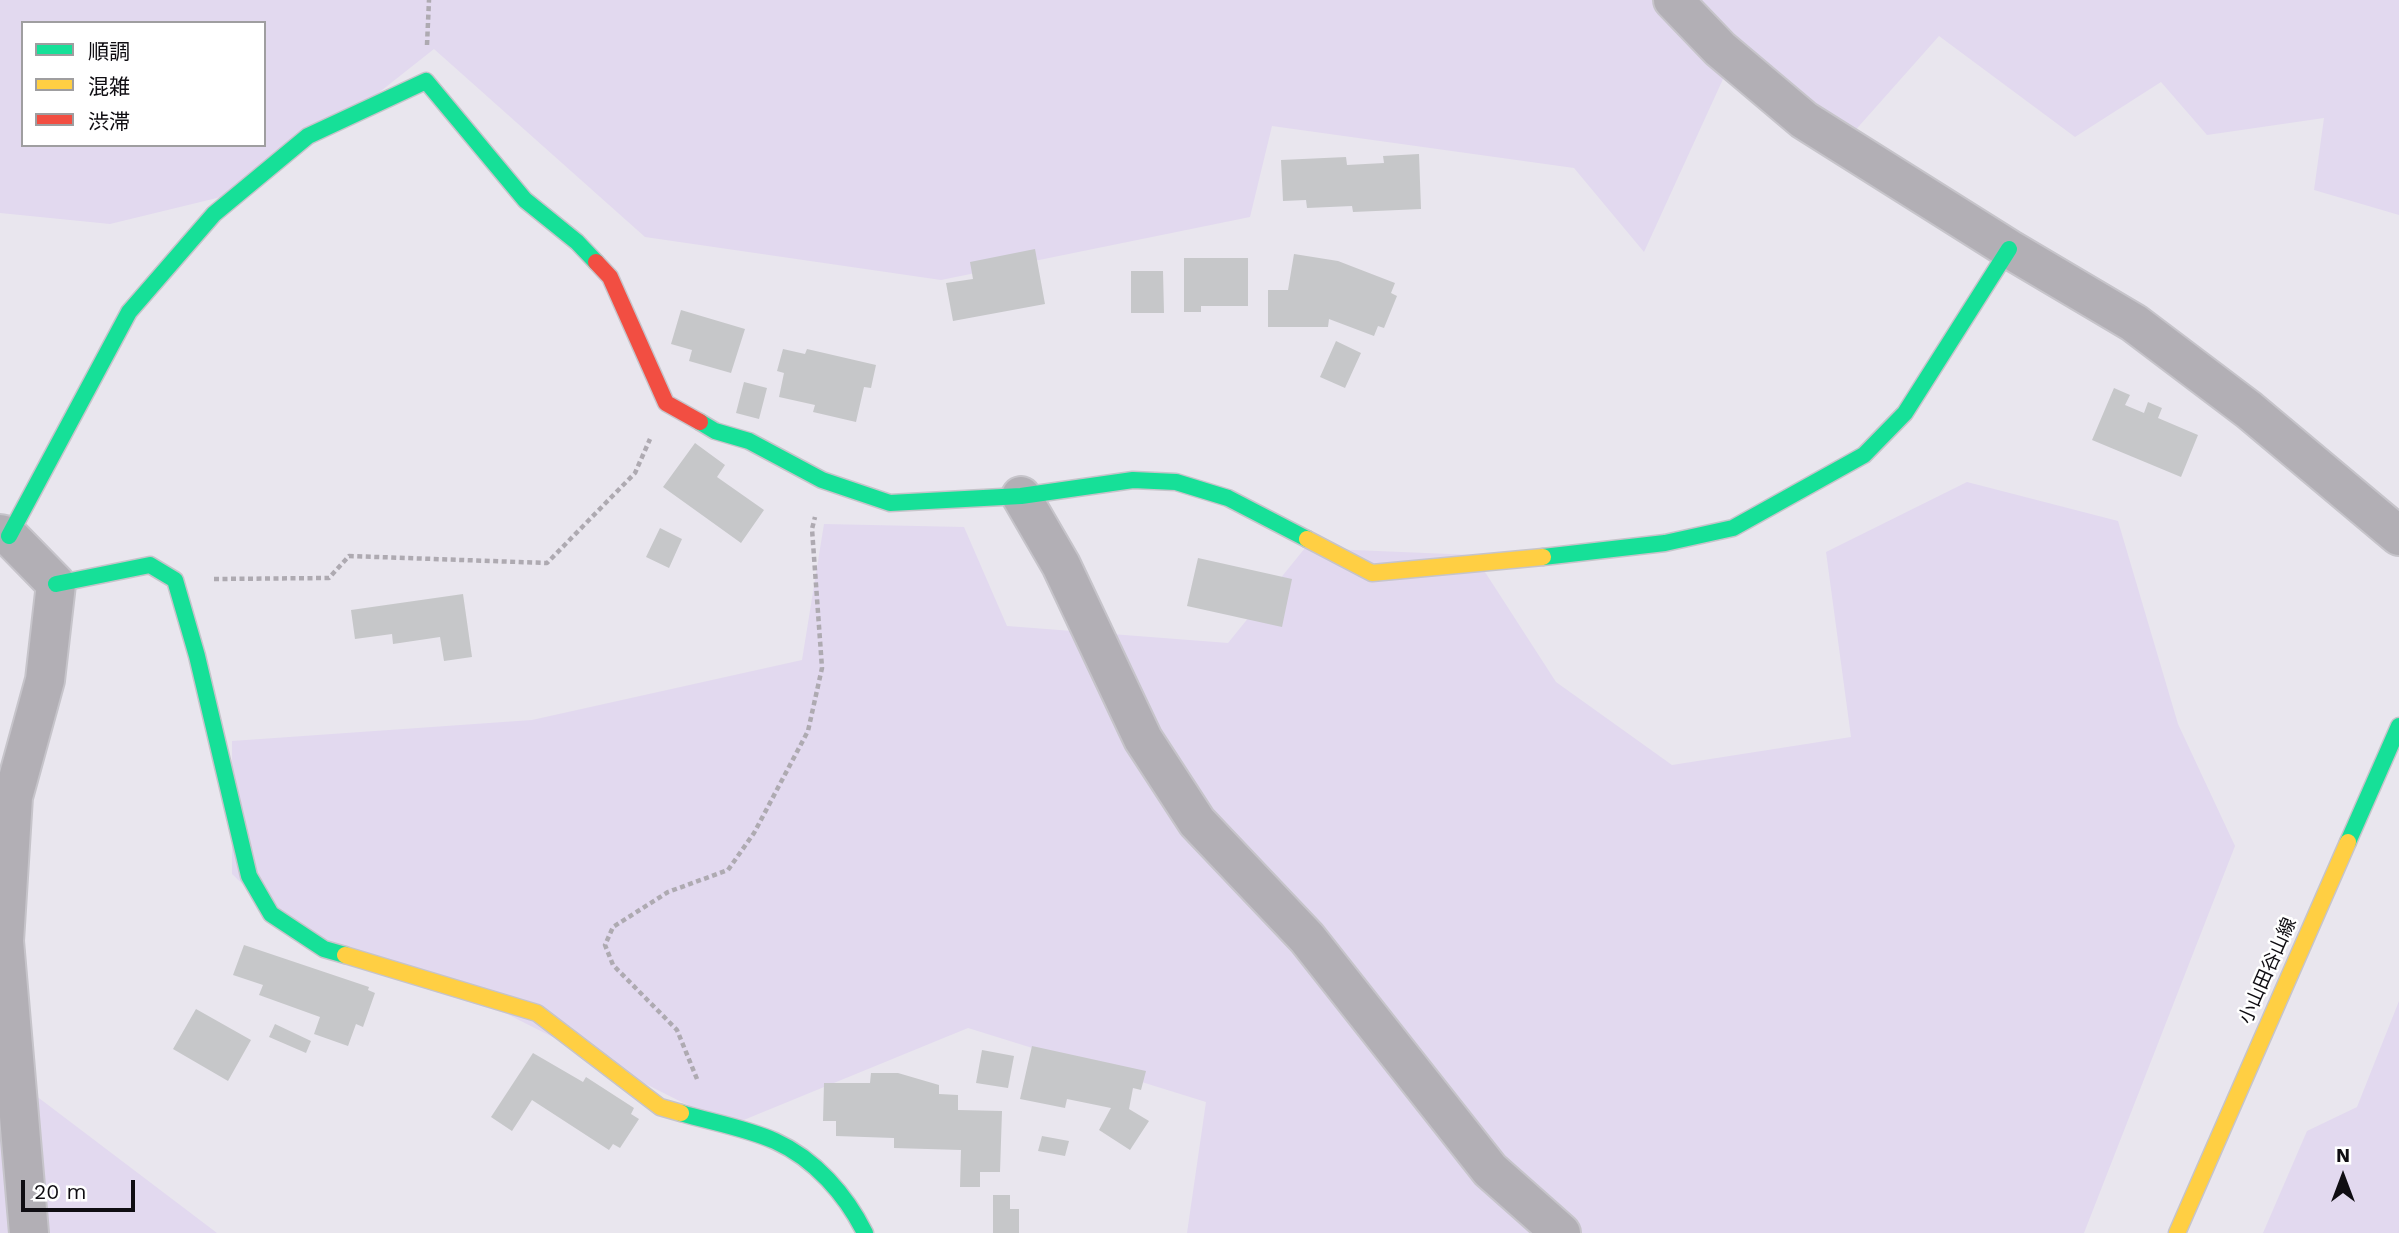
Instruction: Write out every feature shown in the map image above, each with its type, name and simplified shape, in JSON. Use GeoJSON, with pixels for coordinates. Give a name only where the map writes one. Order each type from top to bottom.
{"type":"FeatureCollection","features":[{"type":"Feature","properties":{"kind":"street"},"geometry":{"type":"LineString","coordinates":[[1673,0],[1720,49],[1804,120],[2009,249],[2134,323],[2249,411],[2399,536]]}},
{"type":"Feature","properties":{"kind":"street"},"geometry":{"type":"LineString","coordinates":[[56,584],[4,535],[129,312],[214,214],[308,136],[426,81],[524,200],[577,242],[610,277],[666,403],[715,431],[750,441],[822,480],[890,503],[1021,496],[1133,480],[1176,482],[1228,498],[1371,573],[1665,543],[1733,528],[1864,455],[1905,413],[1925,385],[2009,249]]}},
{"type":"Feature","properties":{"kind":"street"},"geometry":{"type":"LineString","coordinates":[[1021,496],[1061,565],[1143,739],[1197,822],[1307,937],[1490,1170],[1561,1233]]}},
{"type":"Feature","properties":{"kind":"street"},"geometry":{"type":"LineString","coordinates":[[56,584],[122,568],[150,565],[175,580],[197,656],[249,876],[271,914],[324,949],[537,1013],[660,1107],[775,1141],[817,1168],[853,1209],[864,1233]]}},
{"type":"Feature","properties":{"kind":"street"},"geometry":{"type":"LineString","coordinates":[[29,1233],[4,941],[13,797],[45,680],[56,584]]}},
{"type":"Feature","properties":{"kind":"street","name":"小山田谷山線"},"geometry":{"type":"LineString","coordinates":[[2176,1233],[2399,726]]}},
{"type":"Feature","properties":{"kind":"path"},"geometry":{"type":"LineString","coordinates":[[175,580],[329,578],[349,556],[547,563],[635,473],[666,403]]}},
{"type":"Feature","properties":{"kind":"path"},"geometry":{"type":"LineString","coordinates":[[715,1122],[677,1030],[613,965],[605,945],[613,927],[668,892],[728,870],[754,832],[808,731],[822,668],[813,529],[822,480]]}},
{"type":"Feature","properties":{"kind":"shaded area"},"geometry":{"type":"Polygon","coordinates":[[[0,0],[2399,0],[2399,215],[2314,190],[2324,118],[2207,135],[2161,82],[2075,137],[1939,36],[1844,143],[1739,44],[1644,252],[1574,168],[1272,126],[1250,217],[941,280],[645,237],[434,49],[258,188],[110,224],[0,213],[0,0]]]}},
{"type":"Feature","properties":{"kind":"shaded area"},"geometry":{"type":"Polygon","coordinates":[[[1967,482],[2118,521],[2178,724],[2235,846],[2084,1233],[1187,1233],[1206,1102],[968,1028],[729,1126],[507,1014],[317,955],[232,874],[232,741],[532,720],[802,660],[824,524],[964,527],[1007,626],[1228,643],[1305,548],[1474,555],[1556,682],[1672,765],[1851,737],[1826,552],[1967,482]]]}},
{"type":"Feature","properties":{"kind":"shaded area"},"geometry":{"type":"Polygon","coordinates":[[[0,991],[27,1089],[217,1233],[0,1233],[0,991]]]}},
{"type":"Feature","properties":{"kind":"shaded area"},"geometry":{"type":"Polygon","coordinates":[[[2399,1001],[2399,1233],[2263,1233],[2307,1131],[2357,1107],[2399,1001]]]}},
{"type":"Feature","properties":{"kind":"building"},"geometry":{"type":"Polygon","coordinates":[[[1419,154],[1421,209],[1353,212],[1352,206],[1307,208],[1306,200],[1283,201],[1281,160],[1346,157],[1347,165],[1384,163],[1383,156],[1419,154]]]}},
{"type":"Feature","properties":{"kind":"building"},"geometry":{"type":"Polygon","coordinates":[[[1035,249],[1045,304],[953,321],[946,283],[973,279],[970,262],[1035,249]]]}},
{"type":"Feature","properties":{"kind":"building"},"geometry":{"type":"Polygon","coordinates":[[[1294,254],[1338,261],[1395,283],[1391,293],[1397,296],[1384,328],[1378,326],[1374,336],[1329,319],[1328,327],[1268,327],[1268,290],[1288,290],[1294,254]]]}},
{"type":"Feature","properties":{"kind":"building"},"geometry":{"type":"Polygon","coordinates":[[[1184,258],[1248,258],[1248,306],[1201,306],[1201,312],[1184,312],[1184,258]]]}},
{"type":"Feature","properties":{"kind":"building"},"geometry":{"type":"Polygon","coordinates":[[[1131,271],[1163,271],[1164,313],[1131,313],[1131,271]]]}},
{"type":"Feature","properties":{"kind":"building"},"geometry":{"type":"Polygon","coordinates":[[[681,310],[745,329],[731,373],[689,361],[692,350],[671,344],[681,310]]]}},
{"type":"Feature","properties":{"kind":"building"},"geometry":{"type":"Polygon","coordinates":[[[1336,341],[1361,353],[1345,388],[1320,377],[1336,341]]]}},
{"type":"Feature","properties":{"kind":"building"},"geometry":{"type":"Polygon","coordinates":[[[783,349],[805,354],[807,349],[876,365],[871,388],[864,387],[856,422],[813,412],[815,405],[779,397],[784,373],[777,371],[783,349]]]}},
{"type":"Feature","properties":{"kind":"building"},"geometry":{"type":"Polygon","coordinates":[[[744,382],[767,388],[759,419],[736,413],[744,382]]]}},
{"type":"Feature","properties":{"kind":"building"},"geometry":{"type":"Polygon","coordinates":[[[2114,388],[2130,395],[2125,405],[2144,413],[2148,402],[2162,408],[2158,418],[2198,435],[2181,477],[2092,440],[2114,388]]]}},
{"type":"Feature","properties":{"kind":"building"},"geometry":{"type":"Polygon","coordinates":[[[695,443],[725,465],[717,477],[764,510],[741,543],[663,487],[695,443]]]}},
{"type":"Feature","properties":{"kind":"building"},"geometry":{"type":"Polygon","coordinates":[[[660,528],[682,539],[669,568],[646,557],[660,528]]]}},
{"type":"Feature","properties":{"kind":"building"},"geometry":{"type":"Polygon","coordinates":[[[1198,558],[1292,579],[1282,627],[1187,606],[1198,558]]]}},
{"type":"Feature","properties":{"kind":"building"},"geometry":{"type":"Polygon","coordinates":[[[463,594],[472,657],[444,661],[440,637],[393,644],[392,634],[355,639],[351,610],[463,594]]]}},
{"type":"Feature","properties":{"kind":"building"},"geometry":{"type":"Polygon","coordinates":[[[244,945],[369,987],[368,990],[375,993],[363,1027],[356,1024],[348,1046],[314,1034],[320,1017],[259,995],[263,985],[233,975],[244,945]]]}},
{"type":"Feature","properties":{"kind":"building"},"geometry":{"type":"Polygon","coordinates":[[[196,1009],[251,1040],[228,1081],[173,1049],[196,1009]]]}},
{"type":"Feature","properties":{"kind":"building"},"geometry":{"type":"Polygon","coordinates":[[[275,1024],[311,1041],[306,1053],[269,1037],[275,1024]]]}},
{"type":"Feature","properties":{"kind":"building"},"geometry":{"type":"Polygon","coordinates":[[[1032,1046],[1146,1071],[1141,1090],[1133,1088],[1129,1109],[1149,1121],[1130,1150],[1099,1130],[1111,1108],[1067,1099],[1065,1108],[1020,1099],[1032,1046]]]}},
{"type":"Feature","properties":{"kind":"building"},"geometry":{"type":"Polygon","coordinates":[[[982,1050],[1014,1056],[1008,1088],[976,1083],[982,1050]]]}},
{"type":"Feature","properties":{"kind":"building"},"geometry":{"type":"Polygon","coordinates":[[[533,1053],[583,1082],[586,1077],[634,1108],[631,1114],[639,1119],[620,1148],[613,1144],[609,1150],[532,1100],[512,1131],[491,1117],[533,1053]]]}},
{"type":"Feature","properties":{"kind":"building"},"geometry":{"type":"Polygon","coordinates":[[[871,1073],[898,1073],[939,1085],[939,1094],[958,1095],[958,1110],[1002,1111],[1000,1172],[980,1172],[980,1187],[960,1187],[961,1150],[894,1148],[894,1138],[836,1136],[836,1121],[823,1121],[824,1083],[870,1083],[871,1073]]]}},
{"type":"Feature","properties":{"kind":"building"},"geometry":{"type":"Polygon","coordinates":[[[1042,1136],[1069,1141],[1065,1156],[1038,1151],[1042,1136]]]}},
{"type":"Feature","properties":{"kind":"building"},"geometry":{"type":"Polygon","coordinates":[[[993,1195],[1010,1195],[1010,1209],[1019,1209],[1019,1233],[993,1233],[993,1195]]]}},
{"type":"Feature","properties":{"kind":"traffic: fast"},"geometry":{"type":"LineString","coordinates":[[9,536],[129,312],[214,214],[308,136],[426,81],[525,200],[577,242],[596,262]]}},
{"type":"Feature","properties":{"kind":"traffic: fast"},"geometry":{"type":"LineString","coordinates":[[1543,557],[1665,543],[1733,528],[1864,455],[1905,413],[2009,249]]}},
{"type":"Feature","properties":{"kind":"traffic: fast"},"geometry":{"type":"LineString","coordinates":[[700,422],[715,431],[749,441],[822,480],[890,503],[1021,496],[1133,480],[1176,482],[1228,498],[1307,539]]}},
{"type":"Feature","properties":{"kind":"traffic: fast"},"geometry":{"type":"LineString","coordinates":[[56,584],[150,565],[175,580],[197,656],[249,876],[271,914],[324,949],[345,955]]}},
{"type":"Feature","properties":{"kind":"traffic: fast"},"geometry":{"type":"LineString","coordinates":[[2348,842],[2399,726]]}},
{"type":"Feature","properties":{"kind":"traffic: fast"},"geometry":{"type":"LineString","coordinates":[[681,1113],[752,1132],[790,1149],[816,1168],[839,1192],[865,1233]]}},
{"type":"Feature","properties":{"kind":"traffic: slow"},"geometry":{"type":"LineString","coordinates":[[1307,539],[1372,573],[1543,557]]}},
{"type":"Feature","properties":{"kind":"traffic: slow"},"geometry":{"type":"LineString","coordinates":[[2177,1233],[2348,842]]}},
{"type":"Feature","properties":{"kind":"traffic: slow"},"geometry":{"type":"LineString","coordinates":[[345,955],[537,1013],[660,1107],[681,1113]]}},
{"type":"Feature","properties":{"kind":"traffic: jam"},"geometry":{"type":"LineString","coordinates":[[596,262],[610,277],[666,403],[700,422]]}}]}
